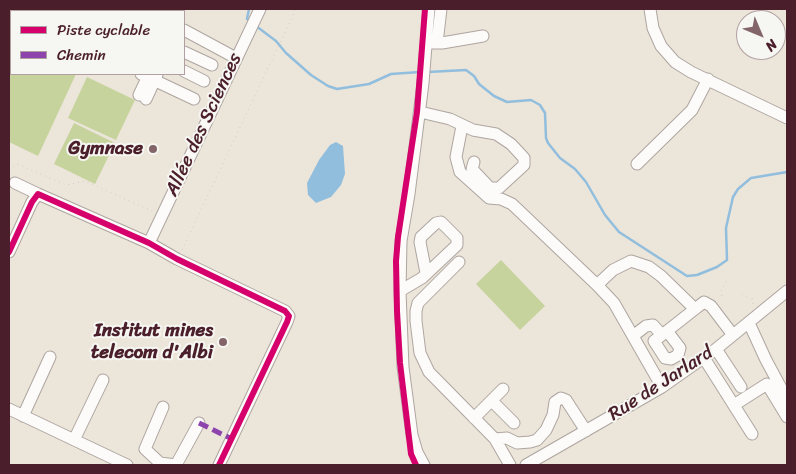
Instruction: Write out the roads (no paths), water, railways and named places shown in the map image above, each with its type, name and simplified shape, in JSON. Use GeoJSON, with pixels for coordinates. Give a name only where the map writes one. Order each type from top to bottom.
{"type":"FeatureCollection","features":[{"type":"Feature","properties":{"kind":"street"},"geometry":{"type":"LineString","coordinates":[[429,9],[432,43]]}},
{"type":"Feature","properties":{"kind":"street"},"geometry":{"type":"LineString","coordinates":[[424,465],[417,452],[412,435],[403,367],[400,290],[401,241],[409,194],[425,64],[441,9]]}},
{"type":"Feature","properties":{"kind":"street"},"geometry":{"type":"LineString","coordinates":[[662,9],[650,10],[654,28],[662,46],[674,62],[787,118]]}},
{"type":"Feature","properties":{"kind":"street","name":"Allée des Sciences"},"geometry":{"type":"LineString","coordinates":[[149,242],[259,12]]}},
{"type":"Feature","properties":{"kind":"street"},"geometry":{"type":"LineString","coordinates":[[185,31],[236,58]]}},
{"type":"Feature","properties":{"kind":"street"},"geometry":{"type":"LineString","coordinates":[[432,43],[483,36]]}},
{"type":"Feature","properties":{"kind":"street"},"geometry":{"type":"LineString","coordinates":[[185,52],[212,65]]}},
{"type":"Feature","properties":{"kind":"street"},"geometry":{"type":"LineString","coordinates":[[185,72],[204,81]]}},
{"type":"Feature","properties":{"kind":"street"},"geometry":{"type":"LineString","coordinates":[[142,97],[150,76],[194,99]]}},
{"type":"Feature","properties":{"kind":"street"},"geometry":{"type":"LineString","coordinates":[[637,164],[692,110],[708,79]]}},
{"type":"Feature","properties":{"kind":"street"},"geometry":{"type":"LineString","coordinates":[[420,112],[450,119],[473,130],[496,134],[511,144],[524,158],[524,165],[499,188],[490,188],[472,169],[474,162]]}},
{"type":"Feature","properties":{"kind":"street"},"geometry":{"type":"LineString","coordinates":[[462,126],[456,157],[460,172],[489,198],[501,199],[512,204],[614,303],[662,387]]}},
{"type":"Feature","properties":{"kind":"street"},"geometry":{"type":"LineString","coordinates":[[15,183],[149,242],[177,259],[285,312],[289,316],[219,465]]}},
{"type":"Feature","properties":{"kind":"street"},"geometry":{"type":"LineString","coordinates":[[9,252],[32,202],[38,194]]}},
{"type":"Feature","properties":{"kind":"street"},"geometry":{"type":"LineString","coordinates":[[459,262],[418,303],[416,321],[420,353],[428,372],[496,439],[510,465]]}},
{"type":"Feature","properties":{"kind":"street"},"geometry":{"type":"LineString","coordinates":[[597,285],[613,270],[631,262],[649,267],[695,309]]}},
{"type":"Feature","properties":{"kind":"street"},"geometry":{"type":"LineString","coordinates":[[400,290],[422,278],[426,273]]}},
{"type":"Feature","properties":{"kind":"street","name":"Rue de Jarlard"},"geometry":{"type":"LineString","coordinates":[[526,465],[662,387],[716,349],[787,291]]}},
{"type":"Feature","properties":{"kind":"street"},"geometry":{"type":"LineString","coordinates":[[633,336],[646,326],[653,325],[664,333],[704,302],[711,306],[732,335]]}},
{"type":"Feature","properties":{"kind":"street"},"geometry":{"type":"LineString","coordinates":[[749,323],[787,399]]}},
{"type":"Feature","properties":{"kind":"street"},"geometry":{"type":"LineString","coordinates":[[716,349],[741,387]]}},
{"type":"Feature","properties":{"kind":"street"},"geometry":{"type":"LineString","coordinates":[[23,416],[50,357]]}},
{"type":"Feature","properties":{"kind":"street"},"geometry":{"type":"LineString","coordinates":[[704,358],[752,434]]}},
{"type":"Feature","properties":{"kind":"street"},"geometry":{"type":"LineString","coordinates":[[74,440],[103,380]]}},
{"type":"Feature","properties":{"kind":"street"},"geometry":{"type":"LineString","coordinates":[[734,404],[768,384],[787,417]]}},
{"type":"Feature","properties":{"kind":"street"},"geometry":{"type":"LineString","coordinates":[[474,418],[503,389]]}},
{"type":"Feature","properties":{"kind":"street"},"geometry":{"type":"LineString","coordinates":[[496,439],[507,438],[517,443],[537,440],[546,430],[554,415],[556,402],[561,398],[566,400],[586,431]]}},
{"type":"Feature","properties":{"kind":"street"},"geometry":{"type":"LineString","coordinates":[[492,400],[514,423]]}},
{"type":"Feature","properties":{"kind":"street"},"geometry":{"type":"LineString","coordinates":[[164,407],[145,449],[160,464],[176,465],[199,423]]}},
{"type":"Feature","properties":{"kind":"street"},"geometry":{"type":"LineString","coordinates":[[9,409],[120,464]]}},
{"type":"Feature","properties":{"kind":"water"},"geometry":{"type":"Polygon","coordinates":[[[336,142],[343,146],[345,174],[341,185],[331,197],[316,203],[308,195],[307,183],[319,160],[330,145],[336,142]]]}},
{"type":"Feature","properties":{"kind":"waterway"},"geometry":{"type":"LineString","coordinates":[[249,9],[247,19],[250,21]]}},
{"type":"Feature","properties":{"kind":"waterway"},"geometry":{"type":"LineString","coordinates":[[256,26],[276,41],[286,53],[311,75],[328,86],[337,89],[369,84],[391,74],[420,72]]}},
{"type":"Feature","properties":{"kind":"waterway"},"geometry":{"type":"LineString","coordinates":[[428,72],[466,70],[494,96],[507,102],[531,100],[540,105],[545,113],[548,143],[560,158],[575,169],[586,182],[605,215],[619,232],[687,276],[697,275],[717,267],[727,260],[726,228],[733,197],[738,189],[751,178],[787,172]]}},
{"type":"Feature","properties":{"kind":"place","name":"Gymnase"},"geometry":{"type":"Point","coordinates":[153,149]}},
{"type":"Feature","properties":{"kind":"place","name":"Institut mines telecom d'Albi"},"geometry":{"type":"Point","coordinates":[223,342]}}]}
